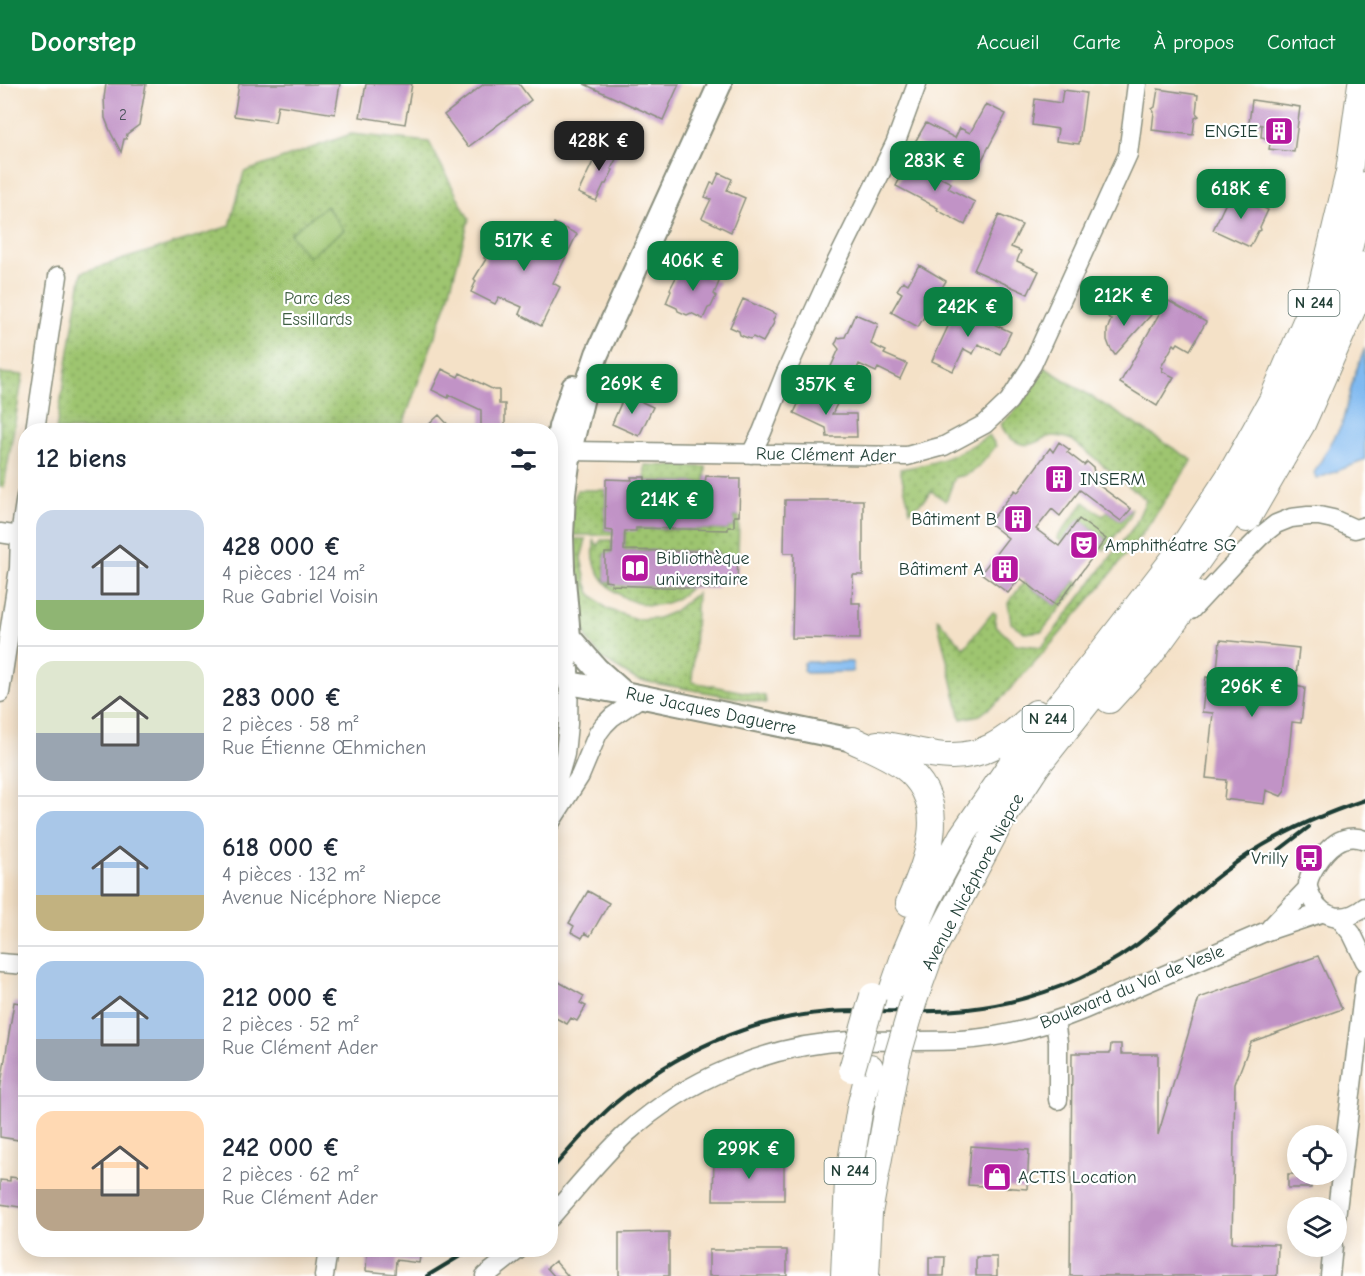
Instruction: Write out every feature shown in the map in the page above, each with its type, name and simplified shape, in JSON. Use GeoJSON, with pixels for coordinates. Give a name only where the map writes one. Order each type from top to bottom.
{"type":"FeatureCollection","features":[{"type":"Feature","properties":{"kind":"highway","name":"Avenue Nicéphore Niepce"},"geometry":{"type":"LineString","coordinates":[[844,1276],[848,1180],[860,1107],[861,1068],[893,998],[906,951],[928,899],[962,836],[1010,766],[1098,657],[1208,512],[1272,400],[1322,284],[1349,172],[1361,84]]}},
{"type":"Feature","properties":{"kind":"highway","name":"Avenue Nicéphore Niepce"},"geometry":{"type":"LineString","coordinates":[[866,1276],[869,1213],[897,1058],[893,998],[931,953],[1001,821],[1037,766],[1178,588],[1230,515],[1309,368],[1342,277],[1365,185]]}},
{"type":"Feature","properties":{"kind":"highway"},"geometry":{"type":"LineString","coordinates":[[1150,655],[1242,528],[1302,424],[1356,301],[1365,265]]}},
{"type":"Feature","properties":{"kind":"highway","name":"N 244"},"geometry":{"type":"LineString","coordinates":[[1001,821],[1150,655]]}},
{"type":"Feature","properties":{"kind":"highway"},"geometry":{"type":"LineString","coordinates":[[853,740],[939,755],[962,756],[978,753],[1012,735],[1098,657]]}},
{"type":"Feature","properties":{"kind":"highway"},"geometry":{"type":"LineString","coordinates":[[853,740],[902,765],[917,780],[927,795],[933,820],[930,846],[923,872],[890,949],[893,998]]}},
{"type":"Feature","properties":{"kind":"highway"},"geometry":{"type":"LineString","coordinates":[[827,1276],[830,1201],[840,1119],[861,1068]]}},
{"type":"Feature","properties":{"kind":"main road"},"geometry":{"type":"LineString","coordinates":[[558,440],[585,349],[705,84]]}},
{"type":"Feature","properties":{"kind":"main road"},"geometry":{"type":"LineString","coordinates":[[633,695],[597,669],[569,638],[563,569],[564,493],[570,451],[584,393],[597,354],[720,84]]}},
{"type":"Feature","properties":{"kind":"main road"},"geometry":{"type":"LineString","coordinates":[[558,628],[569,683]]}},
{"type":"Feature","properties":{"kind":"main road","name":"Rue Jacques Daguerre"},"geometry":{"type":"LineString","coordinates":[[569,683],[853,740]]}},
{"type":"Feature","properties":{"kind":"street"},"geometry":{"type":"LineString","coordinates":[[751,454],[833,269],[895,144],[917,84]]}},
{"type":"Feature","properties":{"kind":"street","name":"Rue Clément Ader"},"geometry":{"type":"LineString","coordinates":[[570,451],[907,456],[944,447],[985,424],[1009,401],[1032,365],[1112,190],[1128,154],[1137,84]]}},
{"type":"Feature","properties":{"kind":"street"},"geometry":{"type":"LineString","coordinates":[[36,423],[58,276]]}},
{"type":"Feature","properties":{"kind":"street","name":"N 244"},"geometry":{"type":"LineString","coordinates":[[1150,655],[1249,548],[1276,524],[1291,518],[1319,516],[1362,531]]}},
{"type":"Feature","properties":{"kind":"street"},"geometry":{"type":"LineString","coordinates":[[0,533],[18,535]]}},
{"type":"Feature","properties":{"kind":"street"},"geometry":{"type":"LineString","coordinates":[[0,693],[18,575]]}},
{"type":"Feature","properties":{"kind":"street"},"geometry":{"type":"LineString","coordinates":[[558,779],[565,754],[568,724],[569,638]]}},
{"type":"Feature","properties":{"kind":"street"},"geometry":{"type":"LineString","coordinates":[[558,810],[580,776],[604,725],[633,695]]}},
{"type":"Feature","properties":{"kind":"street"},"geometry":{"type":"LineString","coordinates":[[1361,835],[1335,843],[1322,855],[1310,875],[1308,888],[1316,905],[1352,934],[1365,961]]}},
{"type":"Feature","properties":{"kind":"street","name":"Boulevard du Val de Vesle"},"geometry":{"type":"LineString","coordinates":[[1267,931],[1308,888]]}},
{"type":"Feature","properties":{"kind":"street","name":"Boulevard du Val de Vesle"},"geometry":{"type":"LineString","coordinates":[[558,1209],[628,1133],[659,1108],[694,1085],[727,1070],[762,1057],[833,1042],[961,1040],[1028,1030],[1055,1021],[1267,931],[1331,915],[1351,916],[1365,907]]}},
{"type":"Feature","properties":{"kind":"street"},"geometry":{"type":"LineString","coordinates":[[0,963],[18,964]]}},
{"type":"Feature","properties":{"kind":"street"},"geometry":{"type":"LineString","coordinates":[[1339,1197],[1365,978]]}},
{"type":"Feature","properties":{"kind":"street"},"geometry":{"type":"LineString","coordinates":[[1055,1021],[1058,1042],[1058,1101]]}},
{"type":"Feature","properties":{"kind":"street"},"geometry":{"type":"LineString","coordinates":[[485,1276],[509,1257]]}},
{"type":"Feature","properties":{"kind":"street"},"geometry":{"type":"LineString","coordinates":[[1330,1276],[1332,1257]]}},
{"type":"Feature","properties":{"kind":"green space","name":"Parc des Essillards"},"geometry":{"type":"Polygon","coordinates":[[[351,134],[429,142],[469,219],[447,302],[404,423],[57,423],[82,272],[230,226],[244,172],[351,134]]]}},
{"type":"Feature","properties":{"kind":"green space"},"geometry":{"type":"Polygon","coordinates":[[[326,206],[344,230],[308,257],[290,234],[326,206]]]}},
{"type":"Feature","properties":{"kind":"green space"},"geometry":{"type":"Polygon","coordinates":[[[1044,367],[1192,460],[1148,526],[1103,584],[1052,643],[1000,700],[980,715],[961,719],[937,618],[964,648],[993,612],[996,614],[995,625],[1015,644],[1042,647],[1135,525],[1146,500],[1072,440],[1052,436],[1033,443],[1021,444],[1006,433],[1001,424],[1026,398],[1044,367]]]}},
{"type":"Feature","properties":{"kind":"green space"},"geometry":{"type":"Polygon","coordinates":[[[0,373],[23,375],[4,487],[0,487],[0,373]]]}},
{"type":"Feature","properties":{"kind":"green space"},"geometry":{"type":"Polygon","coordinates":[[[989,435],[996,446],[974,471],[955,477],[946,501],[931,491],[910,511],[900,469],[947,458],[989,435]]]}},
{"type":"Feature","properties":{"kind":"green space"},"geometry":{"type":"Polygon","coordinates":[[[645,465],[706,467],[705,483],[645,481],[645,465]]]}},
{"type":"Feature","properties":{"kind":"green space"},"geometry":{"type":"Polygon","coordinates":[[[577,490],[606,490],[605,530],[613,531],[613,535],[572,535],[572,507],[577,490]]]}},
{"type":"Feature","properties":{"kind":"green space"},"geometry":{"type":"Polygon","coordinates":[[[1084,502],[1103,516],[1108,511],[1121,521],[1131,509],[1130,517],[1104,550],[1101,547],[1106,539],[1080,519],[1062,542],[1057,538],[1084,502]]]}},
{"type":"Feature","properties":{"kind":"green space"},"geometry":{"type":"Polygon","coordinates":[[[734,516],[739,516],[738,556],[718,555],[718,552],[624,550],[625,531],[636,528],[728,530],[728,527],[734,527],[734,516]]]}},
{"type":"Feature","properties":{"kind":"green space"},"geometry":{"type":"Polygon","coordinates":[[[572,539],[586,539],[581,558],[586,582],[590,593],[607,609],[636,619],[658,618],[673,612],[697,593],[692,682],[765,696],[766,703],[637,680],[604,660],[589,642],[579,621],[572,539]]]}},
{"type":"Feature","properties":{"kind":"green space"},"geometry":{"type":"Polygon","coordinates":[[[594,540],[598,546],[601,540],[612,540],[612,553],[605,553],[605,581],[612,582],[611,584],[691,587],[678,598],[663,604],[640,604],[630,600],[611,588],[603,579],[597,570],[594,559],[594,540]]]}},
{"type":"Feature","properties":{"kind":"green space"},"geometry":{"type":"Polygon","coordinates":[[[1034,569],[1039,573],[1029,586],[1056,606],[1075,581],[1080,584],[1042,631],[1026,633],[1011,623],[1008,603],[1034,569]]]}},
{"type":"Feature","properties":{"kind":"water"},"geometry":{"type":"Polygon","coordinates":[[[1365,348],[1365,459],[1316,479],[1314,473],[1342,424],[1354,376],[1365,348]]]}},
{"type":"Feature","properties":{"kind":"water"},"geometry":{"type":"Polygon","coordinates":[[[806,662],[851,662],[853,671],[806,673],[803,671],[806,662]]]}},
{"type":"Feature","properties":{"kind":"building"},"geometry":{"type":"Polygon","coordinates":[[[106,84],[146,84],[139,125],[127,134],[121,152],[105,118],[106,84]]]}},
{"type":"Feature","properties":{"kind":"building"},"geometry":{"type":"Polygon","coordinates":[[[239,84],[340,84],[335,114],[278,105],[275,122],[234,116],[239,84]]]}},
{"type":"Feature","properties":{"kind":"building"},"geometry":{"type":"Polygon","coordinates":[[[366,84],[412,84],[405,124],[360,117],[366,84]]]}},
{"type":"Feature","properties":{"kind":"building"},"geometry":{"type":"Polygon","coordinates":[[[484,84],[519,84],[531,100],[468,147],[444,115],[484,84]]]}},
{"type":"Feature","properties":{"kind":"building"},"geometry":{"type":"Polygon","coordinates":[[[584,84],[679,84],[663,120],[584,84]]]}},
{"type":"Feature","properties":{"kind":"building"},"geometry":{"type":"Polygon","coordinates":[[[1158,89],[1198,95],[1196,113],[1199,116],[1195,118],[1193,135],[1152,130],[1154,112],[1152,109],[1155,107],[1158,89]]]}},
{"type":"Feature","properties":{"kind":"building"},"geometry":{"type":"Polygon","coordinates":[[[1063,90],[1086,93],[1079,144],[1056,141],[1058,129],[1032,125],[1035,99],[1061,103],[1063,90]]]}},
{"type":"Feature","properties":{"kind":"building","name":"ENGIE"},"geometry":{"type":"Polygon","coordinates":[[[1252,100],[1300,107],[1294,152],[1269,149],[1271,139],[1261,137],[1262,125],[1249,123],[1252,100]]]}},
{"type":"Feature","properties":{"kind":"building"},"geometry":{"type":"Polygon","coordinates":[[[986,104],[1006,114],[975,173],[915,142],[926,123],[955,138],[960,128],[970,133],[986,104]]]}},
{"type":"Feature","properties":{"kind":"building"},"geometry":{"type":"Polygon","coordinates":[[[602,143],[620,151],[611,169],[613,170],[596,201],[578,193],[602,143]]]}},
{"type":"Feature","properties":{"kind":"building"},"geometry":{"type":"Polygon","coordinates":[[[909,161],[951,183],[948,188],[975,202],[965,225],[896,186],[909,161]]]}},
{"type":"Feature","properties":{"kind":"building"},"geometry":{"type":"Polygon","coordinates":[[[719,173],[732,179],[727,190],[745,198],[731,232],[702,218],[711,199],[705,197],[711,183],[714,184],[719,173]]]}},
{"type":"Feature","properties":{"kind":"building"},"geometry":{"type":"Polygon","coordinates":[[[1231,192],[1268,210],[1260,227],[1261,230],[1258,231],[1250,247],[1213,230],[1231,192]]]}},
{"type":"Feature","properties":{"kind":"building"},"geometry":{"type":"Polygon","coordinates":[[[999,215],[1022,225],[1011,247],[1021,251],[1017,261],[1039,271],[1028,294],[974,270],[999,215]]]}},
{"type":"Feature","properties":{"kind":"building"},"geometry":{"type":"Polygon","coordinates":[[[554,223],[577,234],[553,283],[560,287],[541,326],[519,314],[522,307],[499,297],[495,304],[471,292],[476,281],[474,279],[486,259],[484,258],[497,230],[541,251],[554,223]]]}},
{"type":"Feature","properties":{"kind":"building"},"geometry":{"type":"Polygon","coordinates":[[[919,265],[946,281],[918,327],[891,312],[902,293],[897,290],[903,281],[908,284],[919,265]]]}},
{"type":"Feature","properties":{"kind":"building"},"geometry":{"type":"Polygon","coordinates":[[[682,266],[706,273],[706,277],[719,282],[714,294],[716,296],[703,319],[691,313],[687,315],[666,303],[670,289],[682,266]]]}},
{"type":"Feature","properties":{"kind":"building"},"geometry":{"type":"Polygon","coordinates":[[[743,299],[776,314],[774,323],[763,342],[753,337],[750,339],[740,335],[739,331],[730,327],[743,299]]]}},
{"type":"Feature","properties":{"kind":"building"},"geometry":{"type":"Polygon","coordinates":[[[1167,300],[1206,322],[1190,350],[1178,343],[1176,346],[1174,344],[1161,367],[1162,371],[1174,377],[1157,406],[1120,383],[1167,300]]]}},
{"type":"Feature","properties":{"kind":"building"},"geometry":{"type":"Polygon","coordinates":[[[957,307],[1011,332],[1000,354],[978,344],[973,354],[964,349],[953,371],[932,361],[957,307]]]}},
{"type":"Feature","properties":{"kind":"building"},"geometry":{"type":"Polygon","coordinates":[[[1133,309],[1151,315],[1115,355],[1107,340],[1107,330],[1111,320],[1108,317],[1133,309]]]}},
{"type":"Feature","properties":{"kind":"building"},"geometry":{"type":"Polygon","coordinates":[[[855,314],[878,324],[871,344],[886,351],[884,354],[907,364],[900,379],[878,368],[876,372],[859,364],[852,381],[847,382],[828,373],[839,349],[835,344],[838,338],[845,337],[855,314]]]}},
{"type":"Feature","properties":{"kind":"building"},"geometry":{"type":"Polygon","coordinates":[[[442,369],[458,377],[460,373],[494,390],[499,390],[499,404],[505,404],[505,423],[481,423],[481,410],[432,390],[442,369]]]}},
{"type":"Feature","properties":{"kind":"building"},"geometry":{"type":"Polygon","coordinates":[[[805,389],[837,404],[832,414],[856,414],[857,437],[827,437],[826,428],[794,413],[805,389]]]}},
{"type":"Feature","properties":{"kind":"building"},"geometry":{"type":"Polygon","coordinates":[[[625,394],[653,407],[639,436],[612,424],[625,394]]]}},
{"type":"Feature","properties":{"kind":"building"},"geometry":{"type":"Polygon","coordinates":[[[439,415],[446,423],[430,423],[439,415]]]}},
{"type":"Feature","properties":{"kind":"building"},"geometry":{"type":"Polygon","coordinates":[[[1059,442],[1070,450],[1067,452],[1084,465],[1087,462],[1093,467],[1094,472],[1089,478],[1131,509],[1121,521],[1080,490],[1060,516],[1052,509],[1036,529],[1059,546],[1079,519],[1106,539],[1056,606],[1020,578],[1008,593],[981,573],[1008,538],[989,523],[1015,490],[1018,492],[1050,448],[1053,452],[1059,442]]]}},
{"type":"Feature","properties":{"kind":"building"},"geometry":{"type":"Polygon","coordinates":[[[706,476],[740,479],[739,516],[734,516],[734,527],[728,527],[728,530],[636,528],[636,531],[625,531],[624,550],[718,552],[718,555],[738,556],[737,584],[718,584],[717,589],[611,585],[612,582],[605,581],[605,553],[612,553],[613,531],[605,530],[606,479],[632,480],[631,477],[645,477],[645,481],[705,483],[706,476]]]}},
{"type":"Feature","properties":{"kind":"building"},"geometry":{"type":"Polygon","coordinates":[[[785,500],[863,500],[863,575],[853,575],[852,603],[860,603],[860,639],[792,638],[794,553],[784,553],[785,500]]]}},
{"type":"Feature","properties":{"kind":"building"},"geometry":{"type":"Polygon","coordinates":[[[1220,640],[1299,648],[1295,686],[1305,688],[1301,723],[1292,722],[1285,791],[1281,796],[1266,790],[1264,804],[1224,799],[1226,780],[1206,778],[1213,713],[1202,712],[1206,677],[1216,679],[1220,640]]]}},
{"type":"Feature","properties":{"kind":"building"},"geometry":{"type":"Polygon","coordinates":[[[588,891],[609,903],[590,936],[585,933],[582,938],[571,932],[574,926],[569,923],[588,891]]]}},
{"type":"Feature","properties":{"kind":"building"},"geometry":{"type":"Polygon","coordinates":[[[1318,956],[1342,1009],[1251,1042],[1235,1084],[1232,1243],[1278,1244],[1277,1276],[1070,1276],[1072,1053],[1110,1053],[1111,1044],[1121,1044],[1121,1054],[1158,1054],[1158,1135],[1199,998],[1318,956]]]}},
{"type":"Feature","properties":{"kind":"building"},"geometry":{"type":"Polygon","coordinates":[[[558,981],[584,996],[580,1003],[586,1006],[577,1021],[571,1018],[567,1024],[558,1019],[558,981]]]}},
{"type":"Feature","properties":{"kind":"building"},"geometry":{"type":"Polygon","coordinates":[[[14,1002],[18,1003],[18,1140],[0,1137],[0,1091],[14,1002]]]}},
{"type":"Feature","properties":{"kind":"building"},"geometry":{"type":"Polygon","coordinates":[[[971,1146],[1029,1150],[1027,1189],[968,1185],[971,1146]]]}},
{"type":"Feature","properties":{"kind":"building"},"geometry":{"type":"Polygon","coordinates":[[[714,1159],[784,1160],[784,1200],[713,1200],[714,1159]]]}},
{"type":"Feature","properties":{"kind":"building"},"geometry":{"type":"Polygon","coordinates":[[[10,1177],[18,1178],[18,1207],[0,1204],[0,1180],[10,1181],[10,1177]]]}},
{"type":"Feature","properties":{"kind":"building"},"geometry":{"type":"Polygon","coordinates":[[[1288,1185],[1311,1185],[1311,1188],[1288,1188],[1288,1185]]]}},
{"type":"Feature","properties":{"kind":"building"},"geometry":{"type":"Polygon","coordinates":[[[669,1232],[669,1276],[619,1276],[619,1233],[669,1232]]]}},
{"type":"Feature","properties":{"kind":"building"},"geometry":{"type":"Polygon","coordinates":[[[709,1250],[787,1250],[787,1276],[709,1276],[709,1250]]]}},
{"type":"Feature","properties":{"kind":"building"},"geometry":{"type":"Polygon","coordinates":[[[367,1257],[420,1257],[419,1263],[396,1260],[395,1274],[366,1271],[367,1257]]]}},
{"type":"Feature","properties":{"kind":"building"},"geometry":{"type":"Polygon","coordinates":[[[929,1257],[945,1257],[944,1276],[929,1276],[929,1257]]]}},
{"type":"Feature","properties":{"kind":"building"},"geometry":{"type":"Polygon","coordinates":[[[976,1257],[997,1257],[997,1276],[976,1276],[976,1257]]]}},
{"type":"Feature","properties":{"kind":"building"},"geometry":{"type":"Polygon","coordinates":[[[555,1261],[568,1276],[554,1276],[547,1268],[555,1261]]]}},
{"type":"Feature","properties":{"kind":"railway"},"geometry":{"type":"LineString","coordinates":[[558,1162],[589,1128],[637,1086],[662,1069],[714,1041],[742,1030],[800,1016],[846,1011],[968,1009],[1011,1002],[1067,984],[1128,951],[1216,878],[1257,848],[1309,821],[1365,800]]}},
{"type":"Feature","properties":{"kind":"railway"},"geometry":{"type":"LineString","coordinates":[[1279,850],[1309,827]]}},
{"type":"Feature","properties":{"kind":"railway"},"geometry":{"type":"LineString","coordinates":[[427,1276],[458,1257]]}},
{"type":"Feature","properties":{"kind":"place","name":"ENGIE"},"geometry":{"type":"Point","coordinates":[1279,131]}},
{"type":"Feature","properties":{"kind":"place","name":"INSERM"},"geometry":{"type":"Point","coordinates":[1059,479]}},
{"type":"Feature","properties":{"kind":"place","name":"Bâtiment B"},"geometry":{"type":"Point","coordinates":[1018,519]}},
{"type":"Feature","properties":{"kind":"place","name":"Amphithéatre SG"},"geometry":{"type":"Point","coordinates":[1084,545]}},
{"type":"Feature","properties":{"kind":"place","name":"Bibliothèque universitaire"},"geometry":{"type":"Point","coordinates":[635,568]}},
{"type":"Feature","properties":{"kind":"place","name":"Bâtiment A"},"geometry":{"type":"Point","coordinates":[1005,569]}},
{"type":"Feature","properties":{"kind":"place","name":"Vrilly"},"geometry":{"type":"Point","coordinates":[1309,858]}},
{"type":"Feature","properties":{"kind":"place","name":"ACTIS Location"},"geometry":{"type":"Point","coordinates":[997,1177]}}]}
